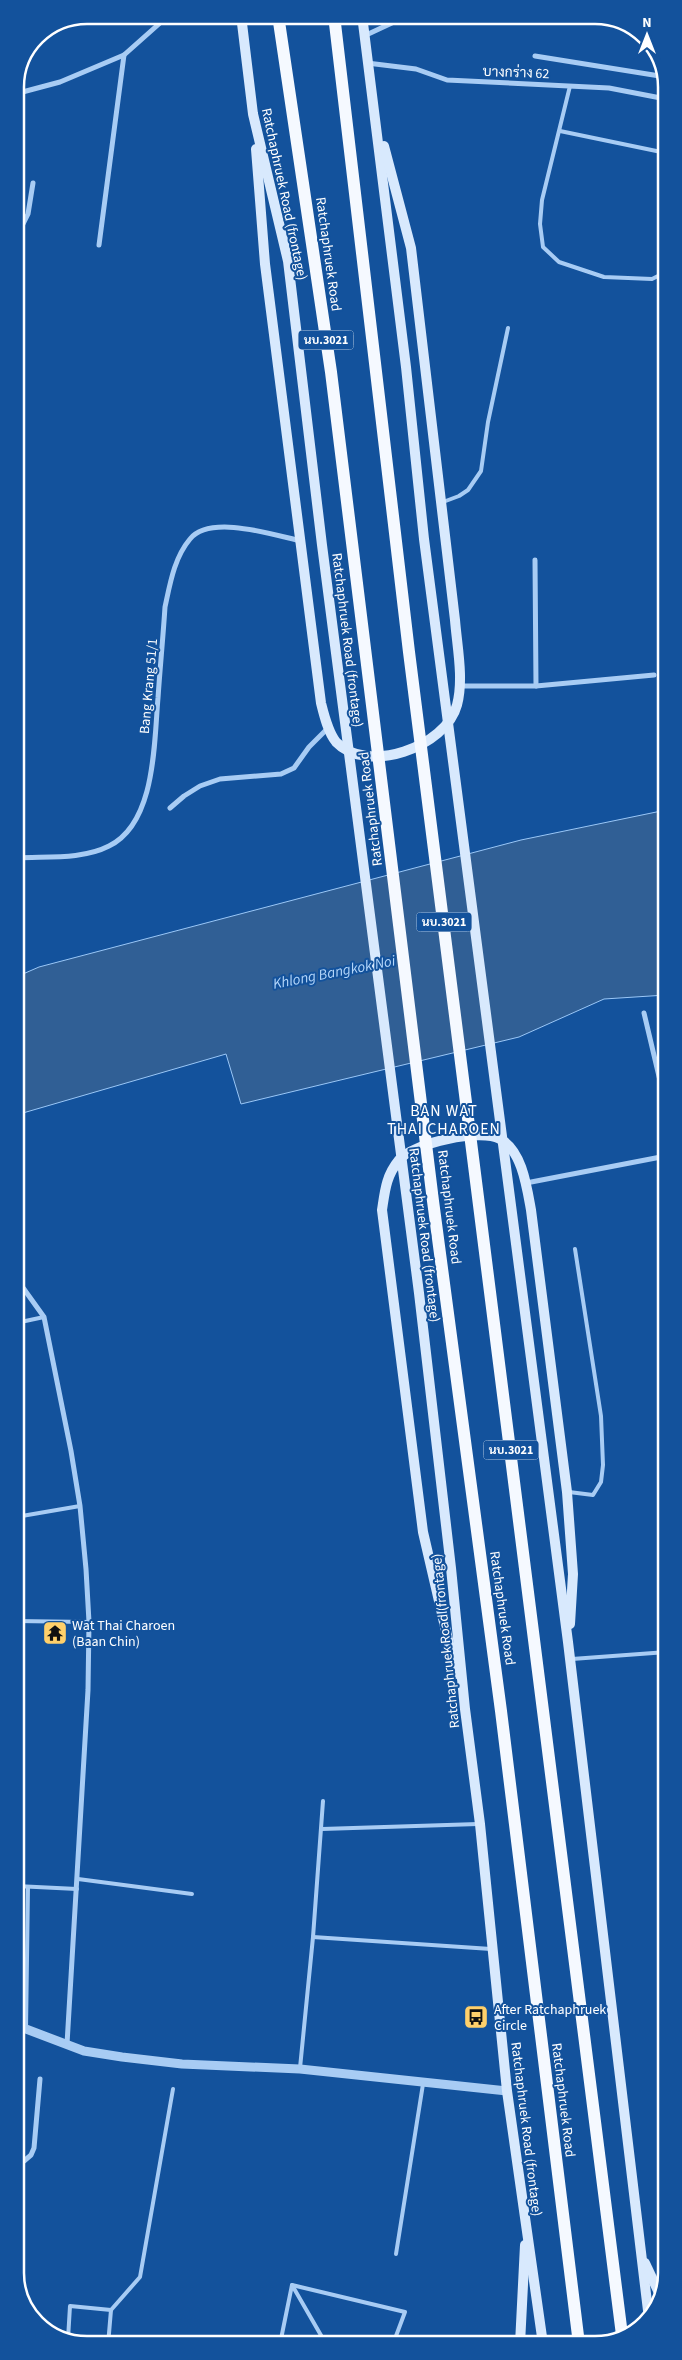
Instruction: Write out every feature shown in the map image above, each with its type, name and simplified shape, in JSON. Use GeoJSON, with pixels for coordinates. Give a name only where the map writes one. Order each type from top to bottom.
{"type":"FeatureCollection","features":[{"type":"Feature","properties":{"kind":"main road","name":"Ratchaphruek Road (frontage)"},"geometry":{"type":"LineString","coordinates":[[242,24],[253,114],[288,261],[322,545],[419,1293],[452,1568],[465,1709],[480,1824],[507,2092],[542,2336]]}},
{"type":"Feature","properties":{"kind":"main road","name":"Ratchaphruek Road"},"geometry":{"type":"LineString","coordinates":[[279,24],[331,372],[433,1201],[501,1711],[578,2336]]}},
{"type":"Feature","properties":{"kind":"main road","name":"Ratchaphruek Road"},"geometry":{"type":"LineString","coordinates":[[335,24],[409,652],[479,1193],[621,2330]]}},
{"type":"Feature","properties":{"kind":"main road","name":"นบ.3021"},"geometry":{"type":"LineString","coordinates":[[363,24],[406,367],[424,539],[568,1642],[648,2308]]}},
{"type":"Feature","properties":{"kind":"main road"},"geometry":{"type":"LineString","coordinates":[[253,114],[265,264],[321,703],[336,742],[354,752],[370,756],[416,748],[435,737],[449,722],[458,704],[459,686],[455,620],[411,248],[374,107]]}},
{"type":"Feature","properties":{"kind":"main road"},"geometry":{"type":"LineString","coordinates":[[465,1709],[423,1532],[382,1210],[386,1180],[400,1159],[419,1148],[461,1137],[484,1134],[501,1139],[513,1151],[526,1183],[566,1492],[573,1574],[568,1642]]}},
{"type":"Feature","properties":{"kind":"main road"},"geometry":{"type":"LineString","coordinates":[[520,2336],[526,2230]]}},
{"type":"Feature","properties":{"kind":"main road"},"geometry":{"type":"LineString","coordinates":[[640,2251],[657,2284]]}},
{"type":"Feature","properties":{"kind":"street"},"geometry":{"type":"LineString","coordinates":[[24,92],[60,82],[124,55],[160,24]]}},
{"type":"Feature","properties":{"kind":"street"},"geometry":{"type":"LineString","coordinates":[[364,36],[390,24]]}},
{"type":"Feature","properties":{"kind":"street"},"geometry":{"type":"LineString","coordinates":[[99,244],[124,55]]}},
{"type":"Feature","properties":{"kind":"street"},"geometry":{"type":"LineString","coordinates":[[535,56],[657,76]]}},
{"type":"Feature","properties":{"kind":"street","name":"บางกร่าง 62"},"geometry":{"type":"LineString","coordinates":[[367,63],[416,69],[447,80],[609,88],[658,97]]}},
{"type":"Feature","properties":{"kind":"street"},"geometry":{"type":"LineString","coordinates":[[24,222],[28,214],[33,183]]}},
{"type":"Feature","properties":{"kind":"street","name":"Bang Krang 51/1"},"geometry":{"type":"LineString","coordinates":[[24,858],[86,854],[110,846],[128,832],[142,806],[152,769],[165,607],[180,553],[191,537],[208,529],[226,526],[301,541]]}},
{"type":"Feature","properties":{"kind":"street"},"geometry":{"type":"LineString","coordinates":[[534,560],[536,686]]}},
{"type":"Feature","properties":{"kind":"street"},"geometry":{"type":"LineString","coordinates":[[459,686],[536,686],[654,675]]}},
{"type":"Feature","properties":{"kind":"street"},"geometry":{"type":"LineString","coordinates":[[170,808],[200,786],[220,779],[281,774],[294,768],[309,747],[329,727]]}},
{"type":"Feature","properties":{"kind":"street"},"geometry":{"type":"LineString","coordinates":[[644,1013],[658,1072]]}},
{"type":"Feature","properties":{"kind":"street"},"geometry":{"type":"LineString","coordinates":[[526,1183],[658,1158]]}},
{"type":"Feature","properties":{"kind":"street"},"geometry":{"type":"LineString","coordinates":[[24,1289],[44,1317],[80,1506],[89,1622],[88,1690],[67,2045]]}},
{"type":"Feature","properties":{"kind":"street"},"geometry":{"type":"LineString","coordinates":[[26,2029],[84,2051],[148,2060],[300,2070],[507,2092]]}},
{"type":"Feature","properties":{"kind":"street"},"geometry":{"type":"LineString","coordinates":[[24,2161],[31,2155],[34,2148],[40,2079]]}},
{"type":"Feature","properties":{"kind":"lane"},"geometry":{"type":"LineString","coordinates":[[570,86],[542,200],[540,224],[543,247],[559,262],[604,277],[652,279],[658,276]]}},
{"type":"Feature","properties":{"kind":"lane"},"geometry":{"type":"LineString","coordinates":[[560,131],[658,151]]}},
{"type":"Feature","properties":{"kind":"lane"},"geometry":{"type":"LineString","coordinates":[[441,503],[460,496],[468,490],[481,471],[488,422],[508,328]]}},
{"type":"Feature","properties":{"kind":"lane"},"geometry":{"type":"LineString","coordinates":[[566,1492],[593,1495],[601,1482],[603,1465],[601,1416],[575,1249]]}},
{"type":"Feature","properties":{"kind":"lane"},"geometry":{"type":"LineString","coordinates":[[24,1321],[44,1317]]}},
{"type":"Feature","properties":{"kind":"lane"},"geometry":{"type":"LineString","coordinates":[[24,1516],[80,1506]]}},
{"type":"Feature","properties":{"kind":"lane"},"geometry":{"type":"LineString","coordinates":[[24,1621],[89,1622]]}},
{"type":"Feature","properties":{"kind":"lane"},"geometry":{"type":"LineString","coordinates":[[569,1659],[658,1653]]}},
{"type":"Feature","properties":{"kind":"lane"},"geometry":{"type":"LineString","coordinates":[[300,2070],[313,1937],[323,1801]]}},
{"type":"Feature","properties":{"kind":"lane"},"geometry":{"type":"LineString","coordinates":[[322,1829],[480,1824]]}},
{"type":"Feature","properties":{"kind":"lane"},"geometry":{"type":"LineString","coordinates":[[78,1879],[192,1894]]}},
{"type":"Feature","properties":{"kind":"lane"},"geometry":{"type":"LineString","coordinates":[[24,1886],[77,1889]]}},
{"type":"Feature","properties":{"kind":"lane"},"geometry":{"type":"LineString","coordinates":[[26,2029],[28,1886]]}},
{"type":"Feature","properties":{"kind":"lane"},"geometry":{"type":"LineString","coordinates":[[313,1937],[493,1949]]}},
{"type":"Feature","properties":{"kind":"lane"},"geometry":{"type":"LineString","coordinates":[[396,2254],[423,2084]]}},
{"type":"Feature","properties":{"kind":"lane"},"geometry":{"type":"LineString","coordinates":[[109,2336],[111,2310],[140,2277],[173,2089]]}},
{"type":"Feature","properties":{"kind":"lane"},"geometry":{"type":"LineString","coordinates":[[292,2286],[405,2312],[396,2336]]}},
{"type":"Feature","properties":{"kind":"lane"},"geometry":{"type":"LineString","coordinates":[[292,2286],[321,2336]]}},
{"type":"Feature","properties":{"kind":"lane"},"geometry":{"type":"LineString","coordinates":[[282,2336],[292,2286]]}},
{"type":"Feature","properties":{"kind":"lane"},"geometry":{"type":"LineString","coordinates":[[68,2333],[70,2306],[111,2310]]}},
{"type":"Feature","properties":{"kind":"water","name":"Khlong Bangkok Noi"},"geometry":{"type":"Polygon","coordinates":[[[658,812],[658,996],[604,999],[519,1037],[241,1104],[226,1054],[24,1113],[24,974],[39,967],[521,840],[658,812]]]}},
{"type":"Feature","properties":{"kind":"place","name":"Wat Thai Charoen (Baan Chin)"},"geometry":{"type":"Point","coordinates":[55,1633]}},
{"type":"Feature","properties":{"kind":"place","name":"After Ratchaphruek Circle"},"geometry":{"type":"Point","coordinates":[476,2017]}},
{"type":"Feature","properties":{"kind":"district","name":"BAN WAT THAI CHAROEN"},"geometry":{"type":"Point","coordinates":[444,1119]}}]}
